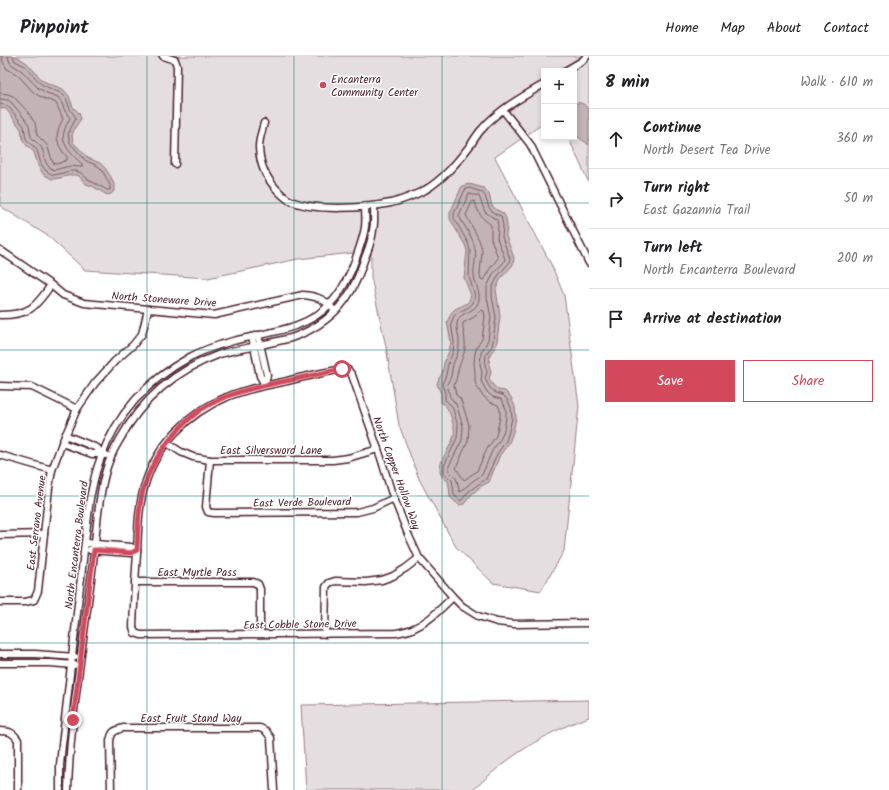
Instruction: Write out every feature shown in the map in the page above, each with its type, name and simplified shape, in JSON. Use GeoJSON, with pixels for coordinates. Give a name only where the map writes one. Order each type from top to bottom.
{"type":"FeatureCollection","features":[{"type":"Feature","properties":{"kind":"street"},"geometry":{"type":"LineString","coordinates":[[163,56],[174,60],[177,66],[175,164]]}},
{"type":"Feature","properties":{"kind":"street"},"geometry":{"type":"LineString","coordinates":[[570,68],[587,56]]}},
{"type":"Feature","properties":{"kind":"street"},"geometry":{"type":"LineString","coordinates":[[264,123],[260,138],[260,155],[266,175],[277,190],[288,200],[319,207],[374,206],[409,197],[426,189],[439,180],[461,157],[483,128],[495,116],[513,102],[541,86]]}},
{"type":"Feature","properties":{"kind":"street"},"geometry":{"type":"LineString","coordinates":[[503,110],[530,144],[589,263]]}},
{"type":"Feature","properties":{"kind":"street","name":"North Encanterra Boulevard"},"geometry":{"type":"LineString","coordinates":[[60,790],[61,757],[90,498],[102,454],[108,441],[119,420],[135,400],[152,383],[171,368],[191,356],[232,341],[284,330],[300,325],[315,317],[330,305],[347,279],[357,255],[365,229],[364,206]]}},
{"type":"Feature","properties":{"kind":"street","name":"North Encanterra Boulevard"},"geometry":{"type":"LineString","coordinates":[[68,790],[71,744],[98,510],[101,490],[110,457],[131,420],[151,396],[162,386],[197,364],[221,354],[291,338],[313,329],[328,318],[346,299],[356,282],[372,239],[374,206]]}},
{"type":"Feature","properties":{"kind":"street","name":"North Stoneware Drive"},"geometry":{"type":"LineString","coordinates":[[0,250],[64,295],[84,303],[214,315],[303,295],[320,298],[330,305],[334,311]]}},
{"type":"Feature","properties":{"kind":"street"},"geometry":{"type":"LineString","coordinates":[[0,315],[11,315],[24,312],[34,307],[51,285]]}},
{"type":"Feature","properties":{"kind":"street","name":"East Serrano Avenue"},"geometry":{"type":"LineString","coordinates":[[0,602],[25,602],[34,600],[38,591],[52,470],[65,435],[77,408],[94,383],[133,345],[142,334],[148,309]]}},
{"type":"Feature","properties":{"kind":"street"},"geometry":{"type":"LineString","coordinates":[[135,582],[141,504],[144,487],[151,469],[159,454],[177,430],[200,410],[228,396],[265,385],[260,376],[255,336]]}},
{"type":"Feature","properties":{"kind":"street","name":"North Copper Hollow Way"},"geometry":{"type":"LineString","coordinates":[[265,385],[342,369],[348,370],[352,375],[394,498],[419,558],[462,606],[478,616],[496,622],[514,624],[589,622]]}},
{"type":"Feature","properties":{"kind":"street"},"geometry":{"type":"LineString","coordinates":[[0,386],[32,387],[77,408]]}},
{"type":"Feature","properties":{"kind":"street"},"geometry":{"type":"LineString","coordinates":[[65,435],[96,448],[102,454]]}},
{"type":"Feature","properties":{"kind":"street"},"geometry":{"type":"LineString","coordinates":[[62,443],[92,454],[102,454],[110,457]]}},
{"type":"Feature","properties":{"kind":"street","name":"East Silversword Lane"},"geometry":{"type":"LineString","coordinates":[[167,443],[181,452],[193,457],[210,460],[333,460],[348,458],[378,449]]}},
{"type":"Feature","properties":{"kind":"street"},"geometry":{"type":"LineString","coordinates":[[0,455],[52,470]]}},
{"type":"Feature","properties":{"kind":"street","name":"East Verde Boulevard"},"geometry":{"type":"LineString","coordinates":[[210,460],[206,507],[208,512],[357,512],[373,508],[394,498]]}},
{"type":"Feature","properties":{"kind":"street"},"geometry":{"type":"LineString","coordinates":[[0,535],[44,534]]}},
{"type":"Feature","properties":{"kind":"street"},"geometry":{"type":"LineString","coordinates":[[85,546],[131,553],[137,550]]}},
{"type":"Feature","properties":{"kind":"street"},"geometry":{"type":"LineString","coordinates":[[325,634],[326,587],[329,583],[335,581],[366,582],[382,580],[393,576],[419,558]]}},
{"type":"Feature","properties":{"kind":"street","name":"East Myrtle Pass"},"geometry":{"type":"LineString","coordinates":[[135,582],[253,582],[258,584],[260,589],[260,634]]}},
{"type":"Feature","properties":{"kind":"street","name":"East Cobble Stone Drive"},"geometry":{"type":"LineString","coordinates":[[135,582],[133,627],[135,633],[141,636],[396,633],[411,630],[425,622],[453,597]]}},
{"type":"Feature","properties":{"kind":"street"},"geometry":{"type":"LineString","coordinates":[[0,654],[35,654],[81,657]]}},
{"type":"Feature","properties":{"kind":"street"},"geometry":{"type":"LineString","coordinates":[[0,663],[50,663],[80,666]]}},
{"type":"Feature","properties":{"kind":"street","name":"East Fruit Stand Way"},"geometry":{"type":"LineString","coordinates":[[111,790],[110,741],[115,730],[123,728],[260,728],[266,731],[271,738],[274,790]]}},
{"type":"Feature","properties":{"kind":"street"},"geometry":{"type":"LineString","coordinates":[[0,731],[6,731],[14,734],[18,740],[18,790]]}},
{"type":"Feature","properties":{"kind":"shaded area"},"geometry":{"type":"Polygon","coordinates":[[[0,56],[589,56],[589,183],[569,140],[577,140],[577,68],[541,68],[541,125],[495,157],[551,264],[564,295],[579,406],[564,551],[541,591],[493,583],[456,547],[419,479],[399,425],[386,347],[371,277],[371,251],[298,259],[208,278],[85,270],[48,236],[0,206],[0,56]]]}},
{"type":"Feature","properties":{"kind":"shaded area"},"geometry":{"type":"Polygon","coordinates":[[[589,700],[589,717],[553,732],[530,745],[508,760],[473,790],[306,790],[301,705],[589,700]]]}},
{"type":"Feature","properties":{"kind":"water"},"geometry":{"type":"Polygon","coordinates":[[[0,56],[16,56],[27,63],[43,81],[63,89],[69,96],[73,107],[79,113],[81,119],[72,135],[73,142],[88,158],[100,163],[105,168],[114,184],[114,191],[111,194],[107,195],[86,184],[79,176],[71,175],[52,179],[43,174],[38,166],[34,152],[23,140],[21,129],[6,109],[0,108],[0,56]]]}},
{"type":"Feature","properties":{"kind":"water"},"geometry":{"type":"Polygon","coordinates":[[[577,103],[584,105],[589,112],[589,145],[577,136],[577,103]]]}},
{"type":"Feature","properties":{"kind":"water"},"geometry":{"type":"Polygon","coordinates":[[[469,184],[484,188],[489,194],[492,206],[503,213],[506,218],[506,236],[514,258],[513,265],[501,278],[496,289],[500,316],[497,342],[495,348],[490,354],[489,364],[491,372],[489,379],[498,390],[505,391],[511,397],[515,407],[516,418],[509,443],[500,455],[489,482],[472,494],[464,504],[459,505],[450,497],[448,481],[442,477],[440,472],[442,460],[454,435],[454,426],[448,410],[441,402],[441,394],[437,384],[442,374],[451,342],[447,322],[451,313],[455,309],[466,304],[471,295],[464,278],[467,251],[450,219],[450,213],[462,186],[469,184]]]}},
{"type":"Feature","properties":{"kind":"place","name":"Encanterra Community Center"},"geometry":{"type":"Point","coordinates":[323,85]}},
{"type":"Feature","properties":{"kind":"route"},"geometry":{"type":"LineString","coordinates":[[73,720],[94,550],[131,553],[137,550],[144,487],[159,454],[177,430],[200,410],[228,396],[265,385],[342,369]]}}]}
